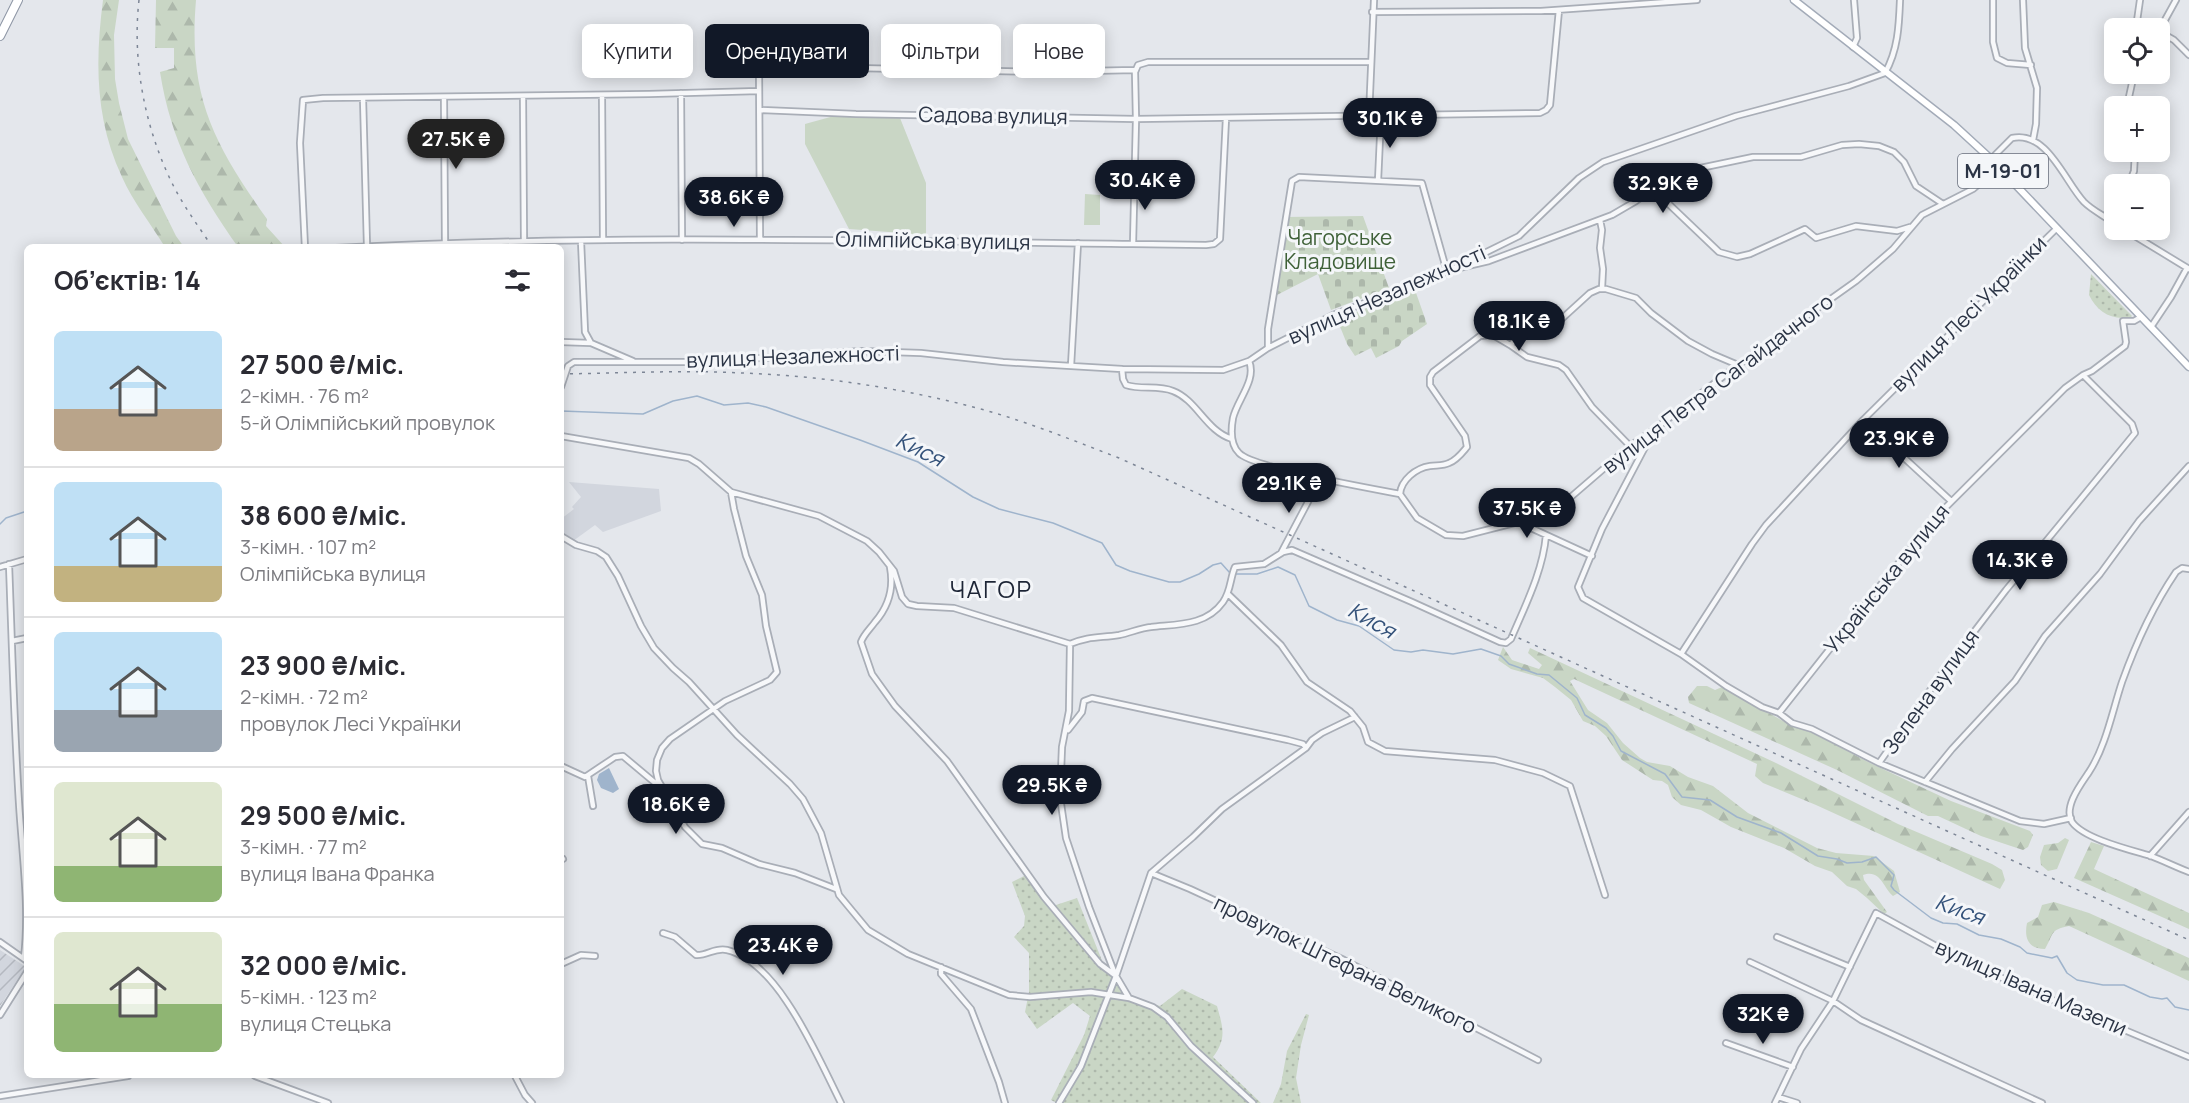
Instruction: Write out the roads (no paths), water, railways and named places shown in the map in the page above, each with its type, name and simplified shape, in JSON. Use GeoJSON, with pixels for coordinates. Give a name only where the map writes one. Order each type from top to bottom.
{"type":"FeatureCollection","features":[{"type":"Feature","properties":{"kind":"highway"},"geometry":{"type":"LineString","coordinates":[[0,36],[18,0]]}},
{"type":"Feature","properties":{"kind":"main road","name":"М-19-01"},"geometry":{"type":"LineString","coordinates":[[1794,0],[1954,125],[1999,166],[2189,368]]}},
{"type":"Feature","properties":{"kind":"street"},"geometry":{"type":"LineString","coordinates":[[1369,116],[1374,0]]}},
{"type":"Feature","properties":{"kind":"street"},"geometry":{"type":"LineString","coordinates":[[1372,12],[1559,10],[1697,0]]}},
{"type":"Feature","properties":{"kind":"street"},"geometry":{"type":"LineString","coordinates":[[1853,47],[1857,38],[1854,0]]}},
{"type":"Feature","properties":{"kind":"street"},"geometry":{"type":"LineString","coordinates":[[1885,73],[1899,35],[1900,0]]}},
{"type":"Feature","properties":{"kind":"street"},"geometry":{"type":"LineString","coordinates":[[1993,0],[1993,42],[1997,58],[2007,63],[2031,65]]}},
{"type":"Feature","properties":{"kind":"street"},"geometry":{"type":"LineString","coordinates":[[2023,0],[2024,44],[2037,88],[2037,124],[2033,140]]}},
{"type":"Feature","properties":{"kind":"street"},"geometry":{"type":"LineString","coordinates":[[2137,18],[2140,0]]}},
{"type":"Feature","properties":{"kind":"street"},"geometry":{"type":"LineString","coordinates":[[2166,18],[2176,0]]}},
{"type":"Feature","properties":{"kind":"street","name":"Садова вулиця"},"geometry":{"type":"LineString","coordinates":[[760,110],[1136,119],[1536,113],[1546,110],[1550,101],[1559,10]]}},
{"type":"Feature","properties":{"kind":"street"},"geometry":{"type":"LineString","coordinates":[[2170,37],[2189,55]]}},
{"type":"Feature","properties":{"kind":"street"},"geometry":{"type":"LineString","coordinates":[[1133,244],[1135,70],[1138,64],[1148,62],[1370,62]]}},
{"type":"Feature","properties":{"kind":"street"},"geometry":{"type":"LineString","coordinates":[[760,239],[759,66],[1039,72],[1135,70]]}},
{"type":"Feature","properties":{"kind":"street","name":"вулиця Незалежності"},"geometry":{"type":"LineString","coordinates":[[564,379],[567,368],[574,362],[704,362],[861,351],[921,353],[1122,369],[1223,370],[1249,361],[1268,348],[1333,315],[1449,270],[1519,236],[1579,178],[1603,162],[1736,116],[1849,86],[1885,73]]}},
{"type":"Feature","properties":{"kind":"street"},"geometry":{"type":"LineString","coordinates":[[305,244],[301,165],[301,104],[303,100],[759,91]]}},
{"type":"Feature","properties":{"kind":"street"},"geometry":{"type":"LineString","coordinates":[[681,93],[682,240]]}},
{"type":"Feature","properties":{"kind":"street"},"geometry":{"type":"LineString","coordinates":[[602,95],[603,240]]}},
{"type":"Feature","properties":{"kind":"street"},"geometry":{"type":"LineString","coordinates":[[523,96],[524,241]]}},
{"type":"Feature","properties":{"kind":"street"},"geometry":{"type":"LineString","coordinates":[[444,98],[445,243]]}},
{"type":"Feature","properties":{"kind":"street"},"geometry":{"type":"LineString","coordinates":[[363,99],[367,244]]}},
{"type":"Feature","properties":{"kind":"street"},"geometry":{"type":"LineString","coordinates":[[1378,181],[1381,116]]}},
{"type":"Feature","properties":{"kind":"street","name":"Олімпійська вулиця"},"geometry":{"type":"LineString","coordinates":[[419,244],[760,239],[1214,244],[1220,239],[1226,118]]}},
{"type":"Feature","properties":{"kind":"street"},"geometry":{"type":"LineString","coordinates":[[1991,159],[2012,138],[2021,137],[2033,140],[2056,160],[2074,190],[2087,204],[2104,216]]}},
{"type":"Feature","properties":{"kind":"street"},"geometry":{"type":"LineString","coordinates":[[1268,348],[1268,329],[1292,182],[1299,177],[1422,183],[1449,270],[1485,262],[1600,220],[1624,209],[1661,183],[1686,171],[1753,157],[1801,157],[1842,145],[1879,146],[1894,152],[1904,162],[1916,186],[1943,204]]}},
{"type":"Feature","properties":{"kind":"street","name":"вулиця Петра Сагайдачного"},"geometry":{"type":"LineString","coordinates":[[1400,494],[1417,518],[1446,535],[1463,536],[1518,522],[1541,513],[1572,496],[1630,446],[1738,365],[1857,281],[1893,249],[1922,215],[1973,189],[1999,166]]}},
{"type":"Feature","properties":{"kind":"street"},"geometry":{"type":"LineString","coordinates":[[1653,189],[1719,252],[1737,257],[1750,254],[1805,229],[1816,238],[1856,226],[1897,231],[1911,227]]}},
{"type":"Feature","properties":{"kind":"street"},"geometry":{"type":"LineString","coordinates":[[1600,220],[1602,288]]}},
{"type":"Feature","properties":{"kind":"street","name":"вулиця Лесі Українки"},"geometry":{"type":"LineString","coordinates":[[1682,654],[1759,534],[1863,420],[2057,228]]}},
{"type":"Feature","properties":{"kind":"street"},"geometry":{"type":"LineString","coordinates":[[2142,240],[2188,268],[2151,327]]}},
{"type":"Feature","properties":{"kind":"street"},"geometry":{"type":"LineString","coordinates":[[581,241],[585,332],[591,343]]}},
{"type":"Feature","properties":{"kind":"street"},"geometry":{"type":"LineString","coordinates":[[1071,366],[1078,243]]}},
{"type":"Feature","properties":{"kind":"street"},"geometry":{"type":"LineString","coordinates":[[1510,345],[1541,319],[1545,318],[1552,324],[1556,324],[1590,293],[1602,288],[1635,297],[1651,313],[1688,341],[1738,365]]}},
{"type":"Feature","properties":{"kind":"street","name":"Українська вулиця"},"geometry":{"type":"LineString","coordinates":[[1779,714],[1878,588],[1951,501],[2065,388],[2125,346],[2123,321],[2134,321],[2141,317]]}},
{"type":"Feature","properties":{"kind":"street"},"geometry":{"type":"LineString","coordinates":[[1249,361],[1251,374],[1234,416],[1232,439],[1237,452],[1245,458],[1298,473],[1400,494],[1404,483],[1416,472],[1425,467],[1449,463],[1461,455],[1467,447],[1465,436],[1430,385],[1431,374],[1480,336],[1493,335],[1527,357],[1558,365],[1566,370],[1592,407],[1630,446]]}},
{"type":"Feature","properties":{"kind":"street"},"geometry":{"type":"LineString","coordinates":[[564,342],[591,343],[635,362]]}},
{"type":"Feature","properties":{"kind":"street"},"geometry":{"type":"LineString","coordinates":[[1122,369],[1126,385],[1174,391],[1220,434],[1232,439]]}},
{"type":"Feature","properties":{"kind":"street","name":"Зелена вулиця"},"geometry":{"type":"LineString","coordinates":[[1879,763],[1938,679],[2006,590],[2132,437],[2135,431],[2131,423],[2083,375]]}},
{"type":"Feature","properties":{"kind":"street"},"geometry":{"type":"LineString","coordinates":[[1863,420],[1951,501]]}},
{"type":"Feature","properties":{"kind":"street"},"geometry":{"type":"LineString","coordinates":[[1655,429],[1602,529],[1578,587],[1583,598],[1682,654],[1726,686],[1762,707],[1779,714],[1792,723],[1815,730],[1879,763],[2022,822],[2044,825],[2071,818]]}},
{"type":"Feature","properties":{"kind":"street"},"geometry":{"type":"LineString","coordinates":[[564,437],[686,457],[699,464],[732,492],[826,519],[867,541],[890,565],[897,576],[902,597],[909,604],[954,608],[1070,644],[1085,638],[1119,635],[1149,627],[1196,621],[1215,611],[1228,594],[1234,569],[1239,565],[1266,564],[1290,550],[1505,643],[1511,639],[1537,576],[1544,557],[1546,535]]}},
{"type":"Feature","properties":{"kind":"street"},"geometry":{"type":"LineString","coordinates":[[1925,782],[1952,748],[2015,681],[2048,632],[2098,576],[2139,521],[2189,466]]}},
{"type":"Feature","properties":{"kind":"street"},"geometry":{"type":"LineString","coordinates":[[1280,554],[1311,495],[1309,482],[1298,473]]}},
{"type":"Feature","properties":{"kind":"street"},"geometry":{"type":"LineString","coordinates":[[732,492],[746,556],[762,595],[766,626],[778,669],[770,681],[729,699],[676,735],[662,748],[657,760],[656,771],[662,789],[685,827],[702,844],[722,848],[759,864],[795,873],[836,889]]}},
{"type":"Feature","properties":{"kind":"street"},"geometry":{"type":"LineString","coordinates":[[1518,522],[1592,556]]}},
{"type":"Feature","properties":{"kind":"street"},"geometry":{"type":"LineString","coordinates":[[564,538],[606,557],[618,576],[651,644],[803,799],[821,833],[836,889],[852,913],[876,937],[908,954],[1013,997],[1030,998],[1091,992],[1129,998],[1153,1008],[1164,1014],[1191,1046],[1253,1103]]}},
{"type":"Feature","properties":{"kind":"street"},"geometry":{"type":"LineString","coordinates":[[0,567],[24,560]]}},
{"type":"Feature","properties":{"kind":"street"},"geometry":{"type":"LineString","coordinates":[[9,564],[24,879]]}},
{"type":"Feature","properties":{"kind":"street"},"geometry":{"type":"LineString","coordinates":[[890,565],[892,580],[890,597],[861,642],[872,674],[895,706],[947,761],[1044,897],[1100,964],[1116,976]]}},
{"type":"Feature","properties":{"kind":"street"},"geometry":{"type":"LineString","coordinates":[[2189,569],[2180,568],[2175,574],[2139,638],[2121,685],[2104,742],[2073,799],[2070,810],[2071,818],[2077,826],[2101,840],[2189,872]]}},
{"type":"Feature","properties":{"kind":"street"},"geometry":{"type":"LineString","coordinates":[[1228,594],[1281,645],[1307,682],[1344,706],[1356,717],[1363,727],[1368,742],[1383,750],[1495,760],[1543,774],[1570,786],[1605,895]]}},
{"type":"Feature","properties":{"kind":"street"},"geometry":{"type":"LineString","coordinates":[[12,641],[24,639]]}},
{"type":"Feature","properties":{"kind":"street"},"geometry":{"type":"LineString","coordinates":[[1070,644],[1069,711],[1062,747],[1060,797],[1066,838],[1089,907],[1116,976],[1129,998]]}},
{"type":"Feature","properties":{"kind":"street"},"geometry":{"type":"LineString","coordinates":[[1066,735],[1082,712],[1084,701],[1092,698],[1288,740],[1303,744],[1306,748]]}},
{"type":"Feature","properties":{"kind":"street"},"geometry":{"type":"LineString","coordinates":[[1059,1103],[1081,1066],[1116,976],[1151,873],[1222,809],[1306,748],[1312,740],[1356,717]]}},
{"type":"Feature","properties":{"kind":"street"},"geometry":{"type":"LineString","coordinates":[[564,768],[582,777],[588,776],[615,757],[623,756],[662,789]]}},
{"type":"Feature","properties":{"kind":"street"},"geometry":{"type":"LineString","coordinates":[[588,776],[593,806]]}},
{"type":"Feature","properties":{"kind":"street"},"geometry":{"type":"LineString","coordinates":[[2150,856],[2189,812]]}},
{"type":"Feature","properties":{"kind":"street","name":"провулок Штефана Великого"},"geometry":{"type":"LineString","coordinates":[[1151,873],[1344,960],[1538,1060]]}},
{"type":"Feature","properties":{"kind":"street","name":"вулиця Івана Мазепи"},"geometry":{"type":"LineString","coordinates":[[1850,967],[1876,913],[1947,952],[2017,985],[2189,1057]]}},
{"type":"Feature","properties":{"kind":"street"},"geometry":{"type":"LineString","coordinates":[[663,933],[675,937],[698,956],[720,949],[731,951],[767,975],[778,987],[794,1012],[841,1103]]}},
{"type":"Feature","properties":{"kind":"street"},"geometry":{"type":"LineString","coordinates":[[1775,1103],[1802,1049],[1833,1002],[1850,967],[1777,937]]}},
{"type":"Feature","properties":{"kind":"street"},"geometry":{"type":"LineString","coordinates":[[0,942],[24,958]]}},
{"type":"Feature","properties":{"kind":"street"},"geometry":{"type":"LineString","coordinates":[[564,963],[581,955],[595,956]]}},
{"type":"Feature","properties":{"kind":"street"},"geometry":{"type":"LineString","coordinates":[[1750,962],[1833,1002],[1861,1020],[2042,1103]]}},
{"type":"Feature","properties":{"kind":"street"},"geometry":{"type":"LineString","coordinates":[[941,968],[941,974],[971,1009],[1005,1103]]}},
{"type":"Feature","properties":{"kind":"street"},"geometry":{"type":"LineString","coordinates":[[0,1015],[24,977]]}},
{"type":"Feature","properties":{"kind":"street"},"geometry":{"type":"LineString","coordinates":[[1726,1043],[1793,1067]]}},
{"type":"Feature","properties":{"kind":"street"},"geometry":{"type":"LineString","coordinates":[[0,1096],[115,1078]]}},
{"type":"Feature","properties":{"kind":"street"},"geometry":{"type":"LineString","coordinates":[[260,1078],[328,1103]]}},
{"type":"Feature","properties":{"kind":"street"},"geometry":{"type":"LineString","coordinates":[[516,1078],[532,1103]]}},
{"type":"Feature","properties":{"kind":"street"},"geometry":{"type":"LineString","coordinates":[[1778,1097],[1797,1103]]}},
{"type":"Feature","properties":{"kind":"water"},"geometry":{"type":"Polygon","coordinates":[[[609,768],[619,789],[613,793],[601,788],[597,780],[599,774],[609,768]]]}},
{"type":"Feature","properties":{"kind":"waterway","name":"Кися"},"geometry":{"type":"LineString","coordinates":[[564,411],[643,414],[673,401],[697,396],[724,405],[748,403],[766,407],[918,462],[973,497],[999,509],[1053,523],[1102,543],[1116,565],[1130,571],[1169,582],[1180,582],[1221,563],[1230,573]]}},
{"type":"Feature","properties":{"kind":"waterway","name":"Кися"},"geometry":{"type":"LineString","coordinates":[[0,524],[6,518],[24,512]]}},
{"type":"Feature","properties":{"kind":"waterway","name":"Кися"},"geometry":{"type":"LineString","coordinates":[[1235,574],[1257,574],[1278,567],[1295,575],[1309,606],[1337,620],[1359,626],[1394,650],[1411,652],[1423,650],[1453,654],[1481,649],[1501,656],[1509,664],[1537,674],[1549,675],[1577,698],[1585,715],[1606,728],[1621,751],[1665,774],[1682,797],[1710,800],[1737,817],[1781,833],[1818,856],[1847,863],[1862,862],[1876,857],[1894,875],[1891,886],[1894,890],[1931,918],[1943,923],[1957,924],[1979,935],[2001,939],[2020,947],[2027,953],[2052,958],[2057,956],[2067,973],[2077,980],[2103,985],[2124,985],[2150,997],[2167,998],[2175,1007],[2189,1010]]}},
{"type":"Feature","properties":{"kind":"railway"},"geometry":{"type":"LineString","coordinates":[[139,0],[137,47],[148,118],[163,164],[177,193],[210,244]]}},
{"type":"Feature","properties":{"kind":"railway"},"geometry":{"type":"LineString","coordinates":[[564,374],[698,372],[802,377],[861,384],[919,395],[977,408],[1031,425],[1119,458],[2189,940]]}},
{"type":"Feature","properties":{"kind":"district","name":"ЧАГОР"},"geometry":{"type":"Point","coordinates":[991,590]}},
{"type":"Feature","properties":{"kind":"park label","name":"Чагорське Кладовище"},"geometry":{"type":"Point","coordinates":[1340,250]}}]}
